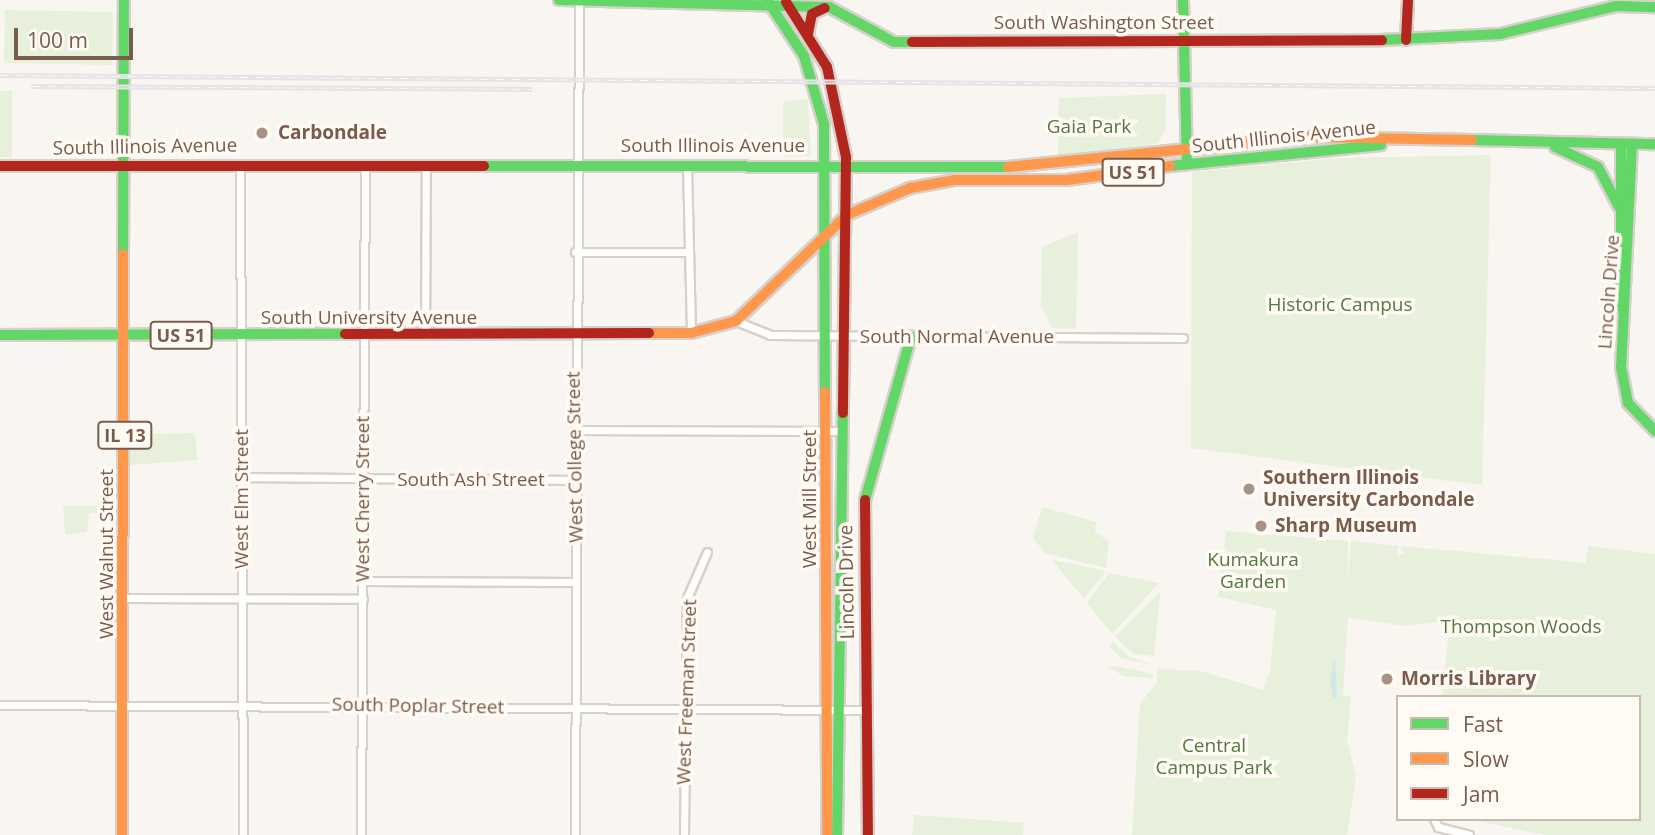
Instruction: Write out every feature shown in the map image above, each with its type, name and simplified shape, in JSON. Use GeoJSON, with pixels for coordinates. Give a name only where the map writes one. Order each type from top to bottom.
{"type":"FeatureCollection","features":[{"type":"Feature","properties":{"kind":"main road","name":"West Walnut Street"},"geometry":{"type":"LineString","coordinates":[[122,835],[126,335],[124,0]]}},
{"type":"Feature","properties":{"kind":"main road","name":"South Washington Street"},"geometry":{"type":"LineString","coordinates":[[559,0],[786,2],[829,7],[894,41],[1406,40],[1500,34],[1617,6],[1655,7]]}},
{"type":"Feature","properties":{"kind":"main road"},"geometry":{"type":"LineString","coordinates":[[1183,0],[1187,164]]}},
{"type":"Feature","properties":{"kind":"main road"},"geometry":{"type":"LineString","coordinates":[[1406,40],[1408,0]]}},
{"type":"Feature","properties":{"kind":"main road","name":"West Mill Street"},"geometry":{"type":"LineString","coordinates":[[769,2],[811,73],[824,124],[828,337],[834,431]]}},
{"type":"Feature","properties":{"kind":"main road","name":"West Mill Street"},"geometry":{"type":"LineString","coordinates":[[786,2],[808,34],[840,110],[847,164],[848,215],[834,431],[827,835]]}},
{"type":"Feature","properties":{"kind":"main road"},"geometry":{"type":"LineString","coordinates":[[808,34],[812,14],[829,7]]}},
{"type":"Feature","properties":{"kind":"main road","name":"South Illinois Avenue"},"geometry":{"type":"LineString","coordinates":[[0,166],[687,163],[1028,167],[1185,148],[1311,137],[1655,144]]}},
{"type":"Feature","properties":{"kind":"main road","name":"South Illinois Avenue"},"geometry":{"type":"LineString","coordinates":[[736,321],[826,232],[848,215],[926,184],[1067,180],[1187,164],[1423,141]]}},
{"type":"Feature","properties":{"kind":"main road"},"geometry":{"type":"LineString","coordinates":[[1538,142],[1586,158],[1606,175],[1619,207]]}},
{"type":"Feature","properties":{"kind":"main road","name":"Lincoln Drive"},"geometry":{"type":"LineString","coordinates":[[1622,317],[1618,277],[1619,207],[1626,144]]}},
{"type":"Feature","properties":{"kind":"main road","name":"Lincoln Drive"},"geometry":{"type":"LineString","coordinates":[[1626,144],[1622,317],[1624,388],[1636,416],[1655,431]]}},
{"type":"Feature","properties":{"kind":"main road","name":"South University Avenue"},"geometry":{"type":"LineString","coordinates":[[0,335],[574,336],[691,333],[736,321]]}},
{"type":"Feature","properties":{"kind":"main road","name":"Lincoln Drive"},"geometry":{"type":"LineString","coordinates":[[867,835],[864,503],[877,438],[911,336]]}},
{"type":"Feature","properties":{"kind":"main road","name":"West Mill Street"},"geometry":{"type":"LineString","coordinates":[[830,710],[837,835]]}},
{"type":"Feature","properties":{"kind":"street","name":"West College Street"},"geometry":{"type":"LineString","coordinates":[[575,835],[575,80],[579,0]]}},
{"type":"Feature","properties":{"kind":"street","name":"West Elm Street"},"geometry":{"type":"LineString","coordinates":[[240,163],[244,335],[243,835]]}},
{"type":"Feature","properties":{"kind":"street","name":"West Cherry Street"},"geometry":{"type":"LineString","coordinates":[[361,835],[365,163]]}},
{"type":"Feature","properties":{"kind":"street"},"geometry":{"type":"LineString","coordinates":[[425,336],[426,163]]}},
{"type":"Feature","properties":{"kind":"street"},"geometry":{"type":"LineString","coordinates":[[687,163],[691,333]]}},
{"type":"Feature","properties":{"kind":"street"},"geometry":{"type":"LineString","coordinates":[[575,252],[689,252]]}},
{"type":"Feature","properties":{"kind":"street","name":"South Normal Avenue"},"geometry":{"type":"LineString","coordinates":[[736,321],[770,335],[1183,338]]}},
{"type":"Feature","properties":{"kind":"street"},"geometry":{"type":"LineString","coordinates":[[575,430],[834,431]]}},
{"type":"Feature","properties":{"kind":"street","name":"South Ash Street"},"geometry":{"type":"LineString","coordinates":[[242,477],[575,480]]}},
{"type":"Feature","properties":{"kind":"street","name":"West Freeman Street"},"geometry":{"type":"LineString","coordinates":[[684,835],[683,709],[687,598],[706,552]]}},
{"type":"Feature","properties":{"kind":"street"},"geometry":{"type":"LineString","coordinates":[[363,581],[576,582]]}},
{"type":"Feature","properties":{"kind":"street"},"geometry":{"type":"LineString","coordinates":[[125,598],[363,599]]}},
{"type":"Feature","properties":{"kind":"street","name":"South Poplar Street"},"geometry":{"type":"LineString","coordinates":[[0,705],[865,710]]}},
{"type":"Feature","properties":{"kind":"street"},"geometry":{"type":"LineString","coordinates":[[1435,821],[1438,827],[1469,835]]}},
{"type":"Feature","properties":{"kind":"green space"},"geometry":{"type":"Polygon","coordinates":[[[5,10],[113,12],[112,65],[4,63],[5,10]]]}},
{"type":"Feature","properties":{"kind":"green space"},"geometry":{"type":"Polygon","coordinates":[[[0,91],[12,91],[12,157],[0,157],[0,91]]]}},
{"type":"Feature","properties":{"kind":"green space","name":"Gaia Park"},"geometry":{"type":"Polygon","coordinates":[[[1166,94],[1165,131],[1158,143],[1058,159],[1059,98],[1166,94]]]}},
{"type":"Feature","properties":{"kind":"green space"},"geometry":{"type":"Polygon","coordinates":[[[808,99],[811,156],[783,157],[783,102],[808,99]]]}},
{"type":"Feature","properties":{"kind":"green space","name":"Historic Campus"},"geometry":{"type":"Polygon","coordinates":[[[1491,155],[1482,485],[1191,448],[1192,172],[1339,158],[1491,155]]]}},
{"type":"Feature","properties":{"kind":"green space"},"geometry":{"type":"Polygon","coordinates":[[[1078,232],[1076,329],[1052,328],[1041,306],[1042,247],[1078,232]]]}},
{"type":"Feature","properties":{"kind":"green space"},"geometry":{"type":"Polygon","coordinates":[[[195,433],[197,460],[130,465],[131,434],[195,433]]]}},
{"type":"Feature","properties":{"kind":"green space"},"geometry":{"type":"Polygon","coordinates":[[[63,506],[110,506],[110,524],[106,512],[89,513],[87,532],[65,535],[63,506]]]}},
{"type":"Feature","properties":{"kind":"green space"},"geometry":{"type":"Polygon","coordinates":[[[1042,507],[1096,522],[1095,531],[1109,542],[1106,568],[1045,553],[1033,538],[1042,507]]]}},
{"type":"Feature","properties":{"kind":"green space"},"geometry":{"type":"Polygon","coordinates":[[[1226,531],[1348,541],[1348,580],[1351,541],[1398,546],[1398,554],[1405,555],[1400,546],[1586,563],[1588,546],[1655,554],[1655,835],[1544,835],[1478,821],[1641,821],[1641,695],[1442,695],[1450,620],[1405,626],[1348,617],[1343,695],[1351,696],[1347,739],[1356,776],[1347,835],[1132,835],[1140,704],[1157,682],[1157,669],[1201,671],[1263,690],[1270,670],[1276,610],[1218,597],[1226,531]]]}},
{"type":"Feature","properties":{"kind":"green space"},"geometry":{"type":"Polygon","coordinates":[[[1052,560],[1106,571],[1084,599],[1052,560]]]}},
{"type":"Feature","properties":{"kind":"green space"},"geometry":{"type":"Polygon","coordinates":[[[1109,573],[1159,583],[1112,634],[1087,603],[1109,573]]]}},
{"type":"Feature","properties":{"kind":"green space"},"geometry":{"type":"Polygon","coordinates":[[[1160,592],[1154,656],[1133,654],[1115,637],[1160,592]]]}},
{"type":"Feature","properties":{"kind":"green space"},"geometry":{"type":"Polygon","coordinates":[[[1113,642],[1130,657],[1153,665],[1122,659],[1109,646],[1113,642]]]}},
{"type":"Feature","properties":{"kind":"green space"},"geometry":{"type":"Polygon","coordinates":[[[1108,667],[1153,674],[1153,678],[1124,676],[1108,667]]]}},
{"type":"Feature","properties":{"kind":"green space"},"geometry":{"type":"Polygon","coordinates":[[[914,815],[1024,823],[1023,835],[912,835],[914,815]]]}},
{"type":"Feature","properties":{"kind":"water"},"geometry":{"type":"Polygon","coordinates":[[[1335,657],[1337,697],[1333,698],[1330,681],[1335,657]]]}},
{"type":"Feature","properties":{"kind":"railway"},"geometry":{"type":"LineString","coordinates":[[0,75],[1655,88]]}},
{"type":"Feature","properties":{"kind":"railway"},"geometry":{"type":"LineString","coordinates":[[31,86],[532,89]]}},
{"type":"Feature","properties":{"kind":"traffic: fast"},"geometry":{"type":"LineString","coordinates":[[123,254],[124,0]]}},
{"type":"Feature","properties":{"kind":"traffic: fast"},"geometry":{"type":"LineString","coordinates":[[559,0],[829,7],[894,42],[912,42]]}},
{"type":"Feature","properties":{"kind":"traffic: fast"},"geometry":{"type":"LineString","coordinates":[[767,0],[804,56],[824,124],[825,392]]}},
{"type":"Feature","properties":{"kind":"traffic: fast"},"geometry":{"type":"LineString","coordinates":[[1183,0],[1187,164]]}},
{"type":"Feature","properties":{"kind":"traffic: fast"},"geometry":{"type":"LineString","coordinates":[[1382,40],[1500,34],[1617,6],[1655,7]]}},
{"type":"Feature","properties":{"kind":"traffic: fast"},"geometry":{"type":"LineString","coordinates":[[1472,140],[1655,144]]}},
{"type":"Feature","properties":{"kind":"traffic: fast"},"geometry":{"type":"LineString","coordinates":[[1621,144],[1621,307]]}},
{"type":"Feature","properties":{"kind":"traffic: fast"},"geometry":{"type":"LineString","coordinates":[[1632,144],[1621,367],[1628,403],[1655,431]]}},
{"type":"Feature","properties":{"kind":"traffic: fast"},"geometry":{"type":"LineString","coordinates":[[1170,166],[1381,145]]}},
{"type":"Feature","properties":{"kind":"traffic: fast"},"geometry":{"type":"LineString","coordinates":[[1555,147],[1598,167],[1619,207]]}},
{"type":"Feature","properties":{"kind":"traffic: fast"},"geometry":{"type":"LineString","coordinates":[[484,166],[1008,167]]}},
{"type":"Feature","properties":{"kind":"traffic: fast"},"geometry":{"type":"LineString","coordinates":[[0,335],[345,334]]}},
{"type":"Feature","properties":{"kind":"traffic: fast"},"geometry":{"type":"LineString","coordinates":[[865,500],[911,336]]}},
{"type":"Feature","properties":{"kind":"traffic: fast"},"geometry":{"type":"LineString","coordinates":[[837,835],[843,413]]}},
{"type":"Feature","properties":{"kind":"traffic: slow"},"geometry":{"type":"LineString","coordinates":[[1008,167],[1311,137],[1472,140]]}},
{"type":"Feature","properties":{"kind":"traffic: slow"},"geometry":{"type":"LineString","coordinates":[[649,333],[691,333],[736,321],[847,215],[910,188],[955,180],[1067,180],[1170,166]]}},
{"type":"Feature","properties":{"kind":"traffic: slow"},"geometry":{"type":"LineString","coordinates":[[122,835],[123,254]]}},
{"type":"Feature","properties":{"kind":"traffic: slow"},"geometry":{"type":"LineString","coordinates":[[825,392],[827,835]]}},
{"type":"Feature","properties":{"kind":"traffic: jam"},"geometry":{"type":"LineString","coordinates":[[1406,40],[1408,0]]}},
{"type":"Feature","properties":{"kind":"traffic: jam"},"geometry":{"type":"LineString","coordinates":[[786,2],[827,67],[846,157],[843,413]]}},
{"type":"Feature","properties":{"kind":"traffic: jam"},"geometry":{"type":"LineString","coordinates":[[808,34],[812,14],[825,8]]}},
{"type":"Feature","properties":{"kind":"traffic: jam"},"geometry":{"type":"LineString","coordinates":[[912,42],[1382,40]]}},
{"type":"Feature","properties":{"kind":"traffic: jam"},"geometry":{"type":"LineString","coordinates":[[0,166],[484,166]]}},
{"type":"Feature","properties":{"kind":"traffic: jam"},"geometry":{"type":"LineString","coordinates":[[345,334],[649,333]]}},
{"type":"Feature","properties":{"kind":"traffic: jam"},"geometry":{"type":"LineString","coordinates":[[865,500],[868,835]]}},
{"type":"Feature","properties":{"kind":"place","name":"Carbondale"},"geometry":{"type":"Point","coordinates":[262,133]}},
{"type":"Feature","properties":{"kind":"place","name":"Southern Illinois University Carbondale"},"geometry":{"type":"Point","coordinates":[1249,489]}},
{"type":"Feature","properties":{"kind":"place","name":"Sharp Museum"},"geometry":{"type":"Point","coordinates":[1261,526]}},
{"type":"Feature","properties":{"kind":"place","name":"Morris Library"},"geometry":{"type":"Point","coordinates":[1387,679]}},
{"type":"Feature","properties":{"kind":"park label","name":"Kumakura Garden"},"geometry":{"type":"Point","coordinates":[1253,571]}},
{"type":"Feature","properties":{"kind":"park label","name":"Thompson Woods"},"geometry":{"type":"Point","coordinates":[1521,627]}},
{"type":"Feature","properties":{"kind":"park label","name":"Central Campus Park"},"geometry":{"type":"Point","coordinates":[1214,757]}}]}
